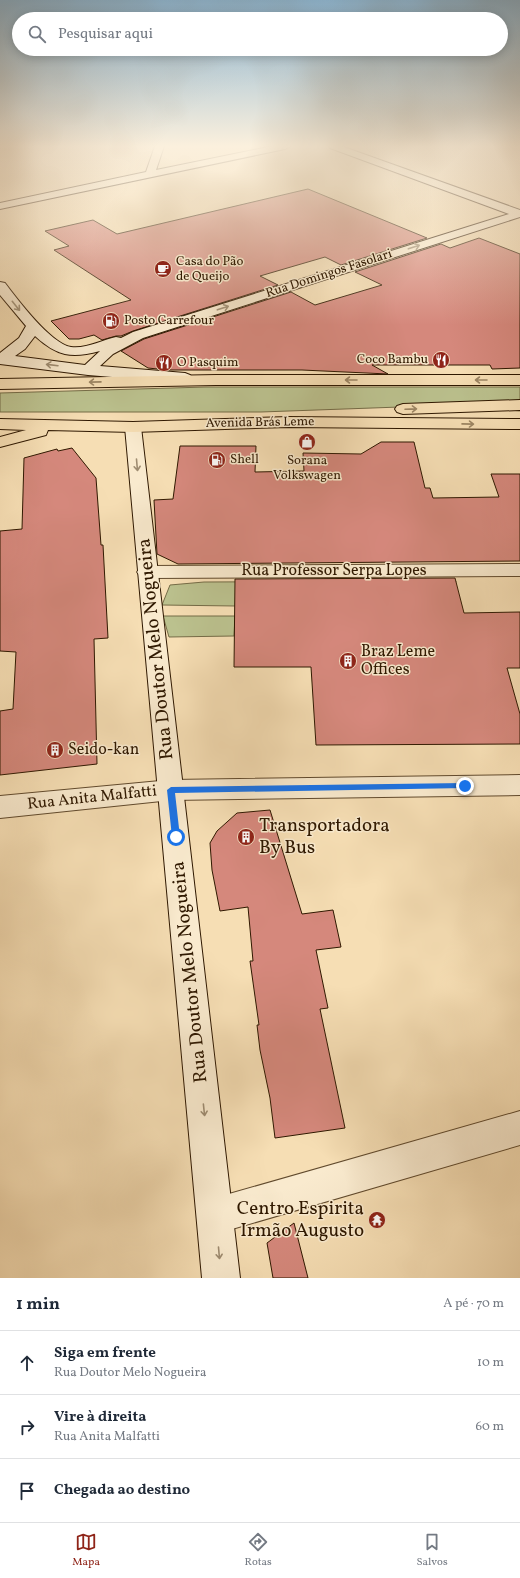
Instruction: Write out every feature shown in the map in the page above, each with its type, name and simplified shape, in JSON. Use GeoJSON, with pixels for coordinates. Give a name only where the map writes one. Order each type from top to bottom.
{"type":"FeatureCollection","features":[{"type":"Feature","properties":{"kind":"main road"},"geometry":{"type":"LineString","coordinates":[[0,384],[216,380],[520,380]]}},
{"type":"Feature","properties":{"kind":"main road"},"geometry":{"type":"LineString","coordinates":[[288,422],[348,412],[520,405]]}},
{"type":"Feature","properties":{"kind":"main road","name":"Avenida Brás Leme"},"geometry":{"type":"LineString","coordinates":[[0,424],[133,427],[288,422],[520,424]]}},
{"type":"Feature","properties":{"kind":"main road"},"geometry":{"type":"LineString","coordinates":[[0,442],[65,425]]}},
{"type":"Feature","properties":{"kind":"street"},"geometry":{"type":"LineString","coordinates":[[497,206],[520,214]]}},
{"type":"Feature","properties":{"kind":"street","name":"Rua Domingos Fasolari"},"geometry":{"type":"LineString","coordinates":[[33,326],[60,348],[67,351],[78,351],[138,335],[520,214]]}},
{"type":"Feature","properties":{"kind":"street"},"geometry":{"type":"LineString","coordinates":[[0,286],[33,326],[26,339],[1,359]]}},
{"type":"Feature","properties":{"kind":"street","name":"Rua Domingos Fasolari"},"geometry":{"type":"LineString","coordinates":[[88,370],[108,351],[138,335]]}},
{"type":"Feature","properties":{"kind":"street"},"geometry":{"type":"LineString","coordinates":[[1,359],[88,370],[216,380]]}},
{"type":"Feature","properties":{"kind":"street","name":"Rua Doutor Melo Nogueira"},"geometry":{"type":"LineString","coordinates":[[133,427],[147,572],[216,1216],[221,1278]]}},
{"type":"Feature","properties":{"kind":"street","name":"Rua Professor Serpa Lopes"},"geometry":{"type":"LineString","coordinates":[[147,572],[520,570]]}},
{"type":"Feature","properties":{"kind":"street","name":"Rua Anita Malfatti"},"geometry":{"type":"LineString","coordinates":[[0,807],[171,790],[520,785]]}},
{"type":"Feature","properties":{"kind":"street"},"geometry":{"type":"LineString","coordinates":[[216,1216],[520,1128]]}},
{"type":"Feature","properties":{"kind":"green space"},"geometry":{"type":"Polygon","coordinates":[[[206,387],[520,387],[520,411],[490,408],[483,404],[261,412],[0,412],[0,393],[206,387]]]}},
{"type":"Feature","properties":{"kind":"green space"},"geometry":{"type":"Polygon","coordinates":[[[456,581],[455,585],[235,606],[162,605],[170,585],[204,582],[456,581]]]}},
{"type":"Feature","properties":{"kind":"green space"},"geometry":{"type":"Polygon","coordinates":[[[163,616],[235,616],[234,636],[169,637],[163,616]]]}},
{"type":"Feature","properties":{"kind":"building"},"geometry":{"type":"Polygon","coordinates":[[[237,206],[348,206],[427,238],[341,265],[325,257],[260,276],[278,285],[121,336],[102,340],[94,335],[79,339],[69,339],[51,321],[131,300],[54,250],[69,246],[45,231],[93,220],[117,234],[237,206]]]}},
{"type":"Feature","properties":{"kind":"building"},"geometry":{"type":"Polygon","coordinates":[[[479,238],[520,254],[520,368],[492,369],[490,365],[372,365],[388,374],[302,370],[167,370],[148,368],[121,351],[144,339],[291,292],[315,305],[382,285],[355,272],[441,244],[450,248],[479,238]]]}},
{"type":"Feature","properties":{"kind":"building"},"geometry":{"type":"Polygon","coordinates":[[[381,442],[414,442],[425,488],[430,488],[433,498],[499,497],[491,474],[520,474],[520,561],[178,564],[157,554],[154,500],[173,499],[180,446],[256,446],[255,472],[304,471],[303,453],[361,454],[381,442]]]}},
{"type":"Feature","properties":{"kind":"building"},"geometry":{"type":"Polygon","coordinates":[[[72,448],[96,478],[101,545],[103,545],[108,638],[94,639],[97,764],[0,775],[0,711],[13,709],[16,652],[0,651],[0,531],[22,529],[24,458],[57,449],[58,451],[72,448]]]}},
{"type":"Feature","properties":{"kind":"building"},"geometry":{"type":"Polygon","coordinates":[[[455,578],[464,613],[520,612],[520,668],[507,668],[520,714],[520,744],[316,745],[311,667],[234,667],[235,579],[455,578]]]}},
{"type":"Feature","properties":{"kind":"building"},"geometry":{"type":"Polygon","coordinates":[[[270,810],[302,914],[333,910],[341,947],[316,950],[328,1008],[320,1009],[345,1128],[275,1138],[270,1098],[260,1050],[257,1025],[259,1025],[250,961],[253,961],[248,907],[220,911],[212,870],[210,843],[217,831],[237,813],[270,810]]]}},
{"type":"Feature","properties":{"kind":"building"},"geometry":{"type":"Polygon","coordinates":[[[294,1223],[308,1278],[273,1278],[267,1243],[294,1223]]]}},
{"type":"Feature","properties":{"kind":"place","name":"Casa do Pão de Queijo"},"geometry":{"type":"Point","coordinates":[163,269]}},
{"type":"Feature","properties":{"kind":"place","name":"Posto Carrefour"},"geometry":{"type":"Point","coordinates":[111,321]}},
{"type":"Feature","properties":{"kind":"place","name":"Coco Bambu"},"geometry":{"type":"Point","coordinates":[441,360]}},
{"type":"Feature","properties":{"kind":"place","name":"O Pasquim"},"geometry":{"type":"Point","coordinates":[164,363]}},
{"type":"Feature","properties":{"kind":"place","name":"Sorana Volkswagen"},"geometry":{"type":"Point","coordinates":[307,442]}},
{"type":"Feature","properties":{"kind":"place","name":"Shell"},"geometry":{"type":"Point","coordinates":[217,460]}},
{"type":"Feature","properties":{"kind":"place","name":"Braz Leme Offices"},"geometry":{"type":"Point","coordinates":[348,661]}},
{"type":"Feature","properties":{"kind":"place","name":"Seido-kan"},"geometry":{"type":"Point","coordinates":[55,750]}},
{"type":"Feature","properties":{"kind":"place","name":"Transportadora By Bus"},"geometry":{"type":"Point","coordinates":[246,837]}},
{"type":"Feature","properties":{"kind":"place","name":"Centro Espirita Irmão Augusto"},"geometry":{"type":"Point","coordinates":[377,1220]}},
{"type":"Feature","properties":{"kind":"route"},"geometry":{"type":"LineString","coordinates":[[176,837],[171,790],[465,786]]}}]}
